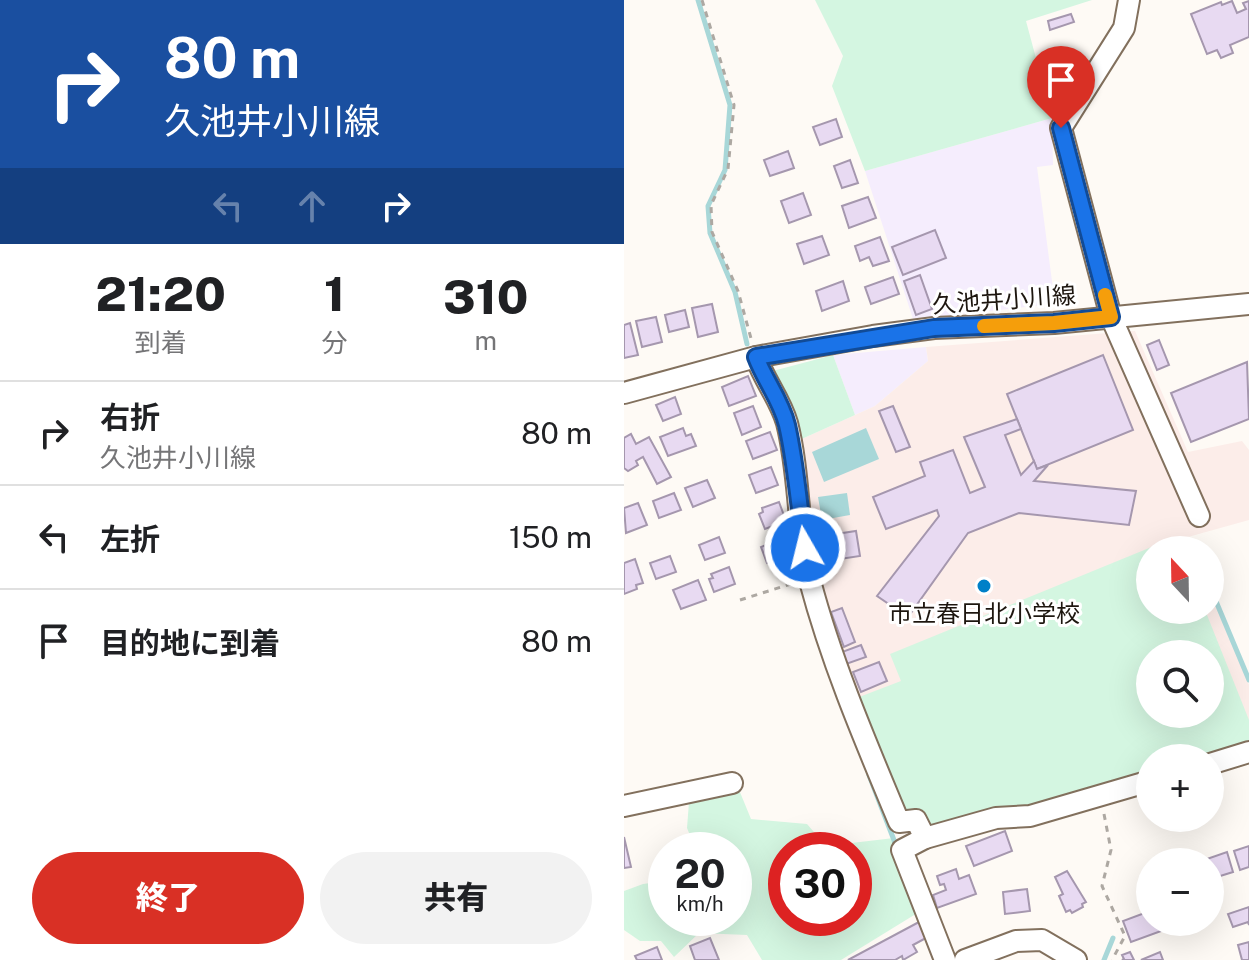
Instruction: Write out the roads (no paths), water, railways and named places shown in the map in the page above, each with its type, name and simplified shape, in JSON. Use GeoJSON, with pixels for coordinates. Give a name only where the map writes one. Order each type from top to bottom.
{"type":"FeatureCollection","features":[{"type":"Feature","properties":{"kind":"street"},"geometry":{"type":"LineString","coordinates":[[1129,0],[1124,28],[1061,128],[1111,317],[1199,516]]}},
{"type":"Feature","properties":{"kind":"street","name":"久池井小川線"},"geometry":{"type":"LineString","coordinates":[[624,393],[756,357],[934,328],[1054,323],[1249,304]]}},
{"type":"Feature","properties":{"kind":"street"},"geometry":{"type":"LineString","coordinates":[[756,357],[763,376],[777,396],[787,424],[810,579],[846,696],[899,822],[916,820],[925,838]]}},
{"type":"Feature","properties":{"kind":"street"},"geometry":{"type":"LineString","coordinates":[[1224,760],[1249,752]]}},
{"type":"Feature","properties":{"kind":"street"},"geometry":{"type":"LineString","coordinates":[[624,806],[732,783]]}},
{"type":"Feature","properties":{"kind":"street"},"geometry":{"type":"LineString","coordinates":[[945,960],[902,850],[925,838],[996,818],[1030,816],[1136,785]]}},
{"type":"Feature","properties":{"kind":"street"},"geometry":{"type":"LineString","coordinates":[[965,960],[1016,941],[1042,940],[1076,960]]}},
{"type":"Feature","properties":{"kind":"water"},"geometry":{"type":"Polygon","coordinates":[[[866,428],[879,459],[824,482],[812,452],[866,428]]]}},
{"type":"Feature","properties":{"kind":"water"},"geometry":{"type":"Polygon","coordinates":[[[847,493],[850,515],[822,520],[818,497],[847,493]]]}},
{"type":"Feature","properties":{"kind":"waterway"},"geometry":{"type":"LineString","coordinates":[[698,0],[730,105],[725,170],[708,206],[710,233],[735,292],[747,344]]}},
{"type":"Feature","properties":{"kind":"waterway"},"geometry":{"type":"LineString","coordinates":[[1224,620],[1249,680]]}},
{"type":"Feature","properties":{"kind":"waterway"},"geometry":{"type":"LineString","coordinates":[[869,775],[897,848]]}},
{"type":"Feature","properties":{"kind":"waterway"},"geometry":{"type":"LineString","coordinates":[[1104,960],[1113,938]]}},
{"type":"Feature","properties":{"kind":"place","name":"市立春日北小学校"},"geometry":{"type":"Point","coordinates":[984,586]}}]}
